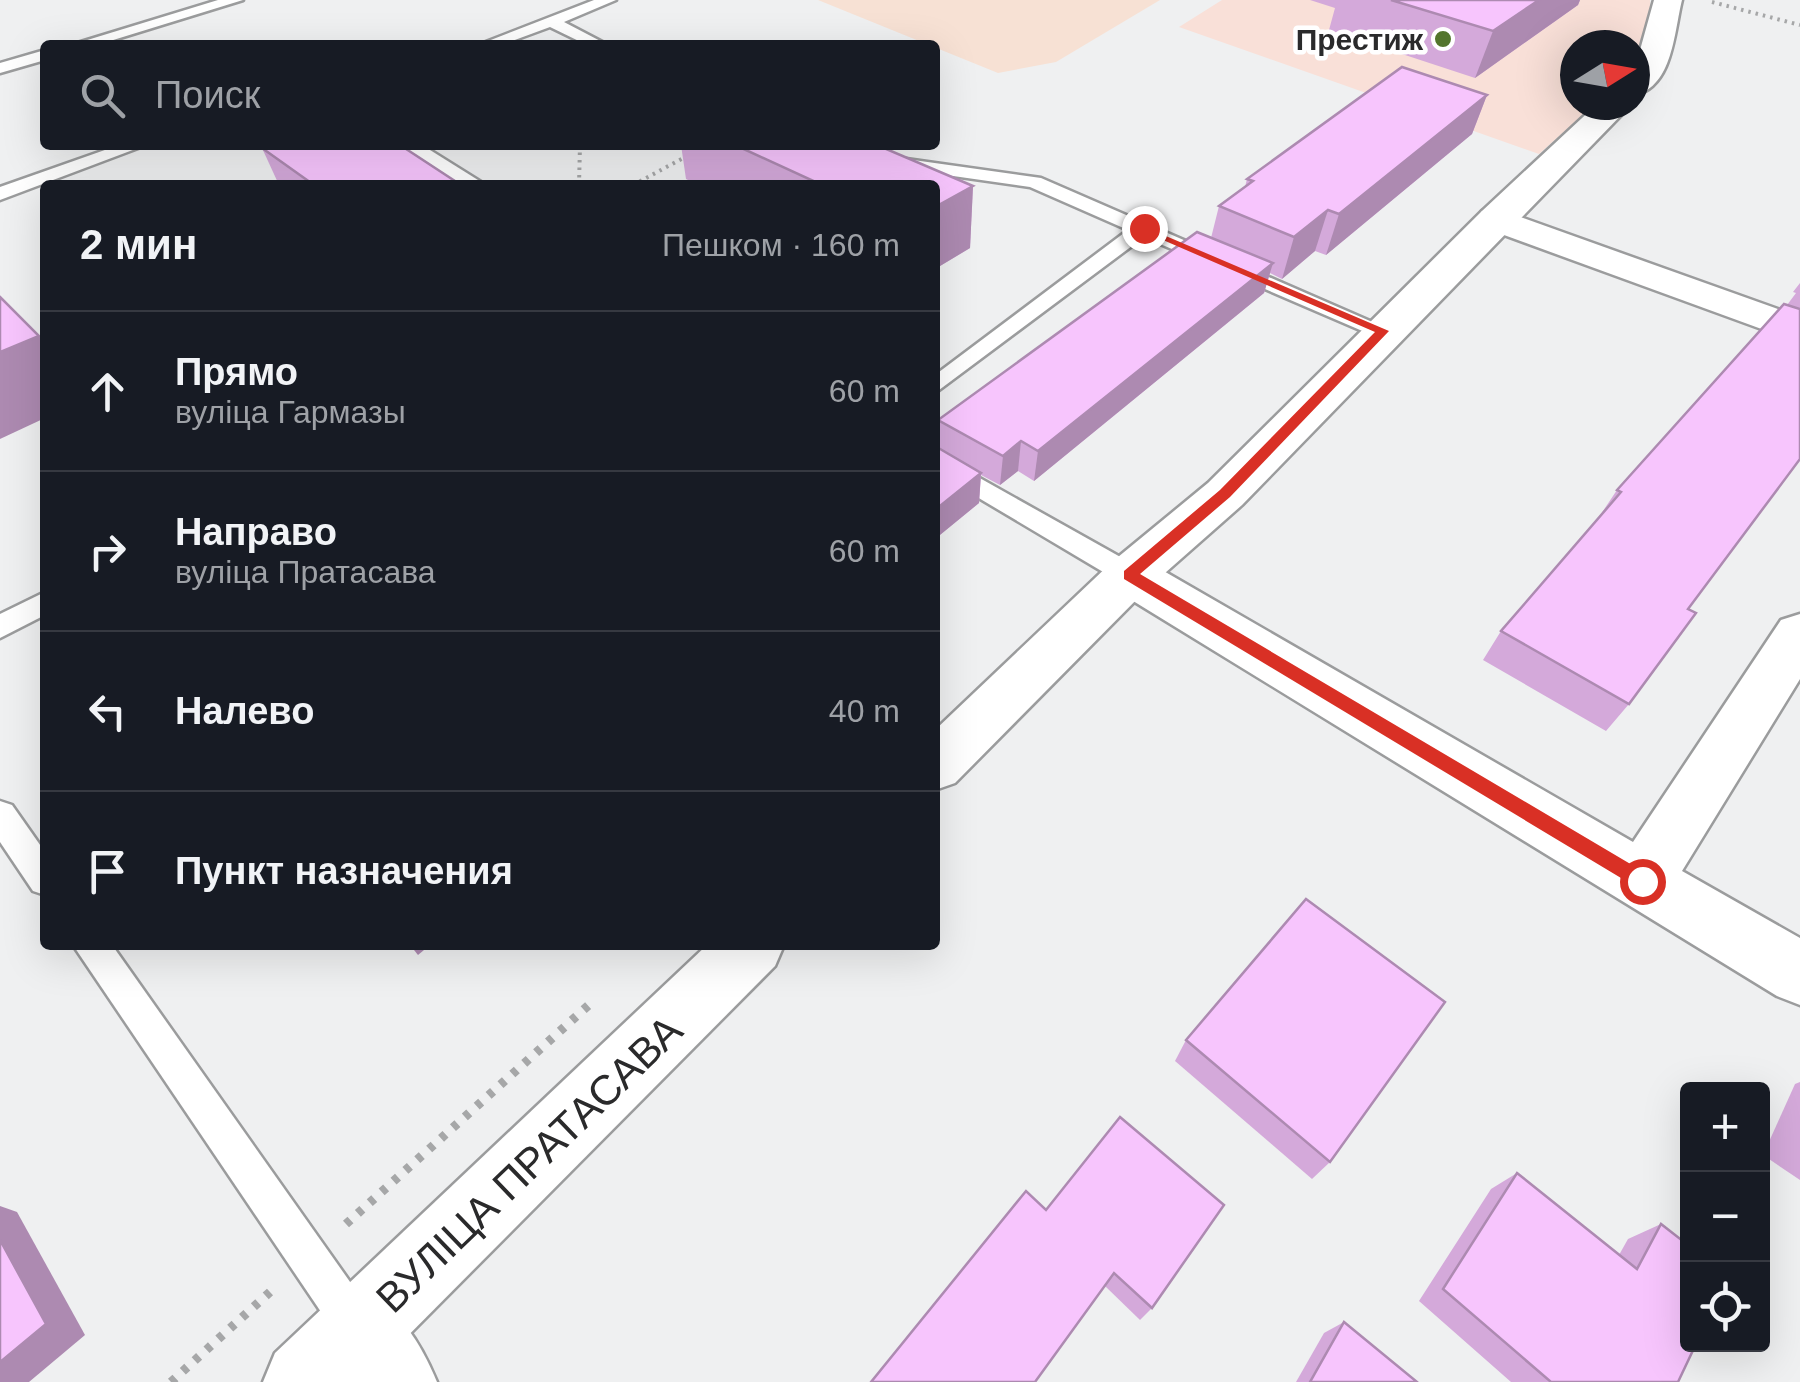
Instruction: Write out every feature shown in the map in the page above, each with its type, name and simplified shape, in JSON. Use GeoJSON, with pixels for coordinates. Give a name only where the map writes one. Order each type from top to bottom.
{"type":"FeatureCollection","features":[{"type":"Feature","properties":{"kind":"main road"},"geometry":{"type":"LineString","coordinates":[[1650,66],[1668,0]]}},
{"type":"Feature","properties":{"kind":"main road"},"geometry":{"type":"LineString","coordinates":[[940,761],[1130,575],[1225,494],[1382,331],[1599,120]]}},
{"type":"Feature","properties":{"kind":"main road"},"geometry":{"type":"LineString","coordinates":[[1495,219],[1800,331]]}},
{"type":"Feature","properties":{"kind":"main road"},"geometry":{"type":"LineString","coordinates":[[1130,575],[1800,974]]}},
{"type":"Feature","properties":{"kind":"main road"},"geometry":{"type":"LineString","coordinates":[[1642,881],[1800,634]]}},
{"type":"Feature","properties":{"kind":"main road","name":"ВУЛІЦА ПРАТАСАВА"},"geometry":{"type":"LineString","coordinates":[[353,1365],[747,950]]}},
{"type":"Feature","properties":{"kind":"lane"},"geometry":{"type":"LineString","coordinates":[[96,40],[236,0]]}},
{"type":"Feature","properties":{"kind":"lane"},"geometry":{"type":"LineString","coordinates":[[499,40],[608,0]]}},
{"type":"Feature","properties":{"kind":"lane"},"geometry":{"type":"LineString","coordinates":[[550,21],[590,40]]}},
{"type":"Feature","properties":{"kind":"lane"},"geometry":{"type":"LineString","coordinates":[[0,68],[40,56]]}},
{"type":"Feature","properties":{"kind":"lane"},"geometry":{"type":"LineString","coordinates":[[0,194],[123,150]]}},
{"type":"Feature","properties":{"kind":"lane"},"geometry":{"type":"LineString","coordinates":[[418,150],[468,180]]}},
{"type":"Feature","properties":{"kind":"lane"},"geometry":{"type":"LineString","coordinates":[[827,150],[1034,182],[1382,331]]}},
{"type":"Feature","properties":{"kind":"lane"},"geometry":{"type":"LineString","coordinates":[[940,382],[1144,228]]}},
{"type":"Feature","properties":{"kind":"lane"},"geometry":{"type":"LineString","coordinates":[[940,464],[1130,575]]}},
{"type":"Feature","properties":{"kind":"lane"},"geometry":{"type":"LineString","coordinates":[[0,626],[40,605]]}},
{"type":"Feature","properties":{"kind":"lane"},"geometry":{"type":"LineString","coordinates":[[0,816],[40,873]]}},
{"type":"Feature","properties":{"kind":"lane"},"geometry":{"type":"LineString","coordinates":[[93,950],[309,1258],[353,1365]]}},
{"type":"Feature","properties":{"kind":"path"},"geometry":{"type":"LineString","coordinates":[[1718,2],[1725,0]]}},
{"type":"Feature","properties":{"kind":"path"},"geometry":{"type":"LineString","coordinates":[[579,180],[580,150]]}},
{"type":"Feature","properties":{"kind":"path"},"geometry":{"type":"LineString","coordinates":[[643,180],[694,153]]}},
{"type":"Feature","properties":{"kind":"path"},"geometry":{"type":"LineString","coordinates":[[171,1382],[597,998]]}},
{"type":"Feature","properties":{"kind":"shaded area"},"geometry":{"type":"Polygon","coordinates":[[[818,0],[1160,0],[1056,62],[998,73],[940,49],[940,40],[917,40],[818,0]]]}},
{"type":"Feature","properties":{"kind":"shaded area"},"geometry":{"type":"Polygon","coordinates":[[[1222,0],[1650,0],[1652,37],[1650,40],[1650,30],[1560,30],[1560,120],[1577,120],[1539,154],[1179,27],[1222,0]]]}},
{"type":"Feature","properties":{"kind":"building"},"geometry":{"type":"Polygon","coordinates":[[[1391,0],[1539,0],[1493,31],[1391,0]]]}},
{"type":"Feature","properties":{"kind":"building"},"geometry":{"type":"Polygon","coordinates":[[[1402,67],[1487,95],[1339,214],[1328,210],[1294,237],[1219,206],[1253,181],[1247,179],[1402,67]]]}},
{"type":"Feature","properties":{"kind":"building"},"geometry":{"type":"Polygon","coordinates":[[[265,150],[408,150],[453,180],[307,180],[265,150]]]}},
{"type":"Feature","properties":{"kind":"building"},"geometry":{"type":"Polygon","coordinates":[[[746,150],[889,150],[973,186],[940,204],[940,180],[811,180],[746,150]]]}},
{"type":"Feature","properties":{"kind":"building"},"geometry":{"type":"Polygon","coordinates":[[[1197,232],[1273,263],[1038,451],[1021,441],[1003,456],[940,419],[1197,232]]]}},
{"type":"Feature","properties":{"kind":"building"},"geometry":{"type":"Polygon","coordinates":[[[0,297],[39,336],[0,352],[0,297]]]}},
{"type":"Feature","properties":{"kind":"building"},"geometry":{"type":"Polygon","coordinates":[[[1784,304],[1800,309],[1800,459],[1688,609],[1696,613],[1629,704],[1501,631],[1621,492],[1617,490],[1784,304]]]}},
{"type":"Feature","properties":{"kind":"building"},"geometry":{"type":"Polygon","coordinates":[[[940,449],[981,473],[940,506],[940,449]]]}},
{"type":"Feature","properties":{"kind":"building"},"geometry":{"type":"Polygon","coordinates":[[[1306,899],[1445,1002],[1330,1162],[1186,1040],[1306,899]]]}},
{"type":"Feature","properties":{"kind":"building"},"geometry":{"type":"Polygon","coordinates":[[[1120,1117],[1224,1205],[1152,1308],[1114,1273],[1035,1382],[871,1382],[1026,1191],[1046,1210],[1120,1117]]]}},
{"type":"Feature","properties":{"kind":"building"},"geometry":{"type":"Polygon","coordinates":[[[1517,1173],[1637,1269],[1661,1224],[1680,1239],[1680,1352],[1692,1352],[1678,1382],[1551,1382],[1443,1289],[1517,1173]]]}},
{"type":"Feature","properties":{"kind":"building"},"geometry":{"type":"Polygon","coordinates":[[[0,1240],[46,1324],[0,1362],[0,1240]]]}},
{"type":"Feature","properties":{"kind":"building"},"geometry":{"type":"Polygon","coordinates":[[[1344,1322],[1417,1382],[1310,1382],[1344,1322]]]}},
{"type":"Feature","properties":{"kind":"place","name":"Престиж"},"geometry":{"type":"Point","coordinates":[1443,39]}},
{"type":"Feature","properties":{"kind":"route"},"geometry":{"type":"LineString","coordinates":[[1144,228],[1382,331],[1225,494],[1130,575],[1642,881]]}}]}
